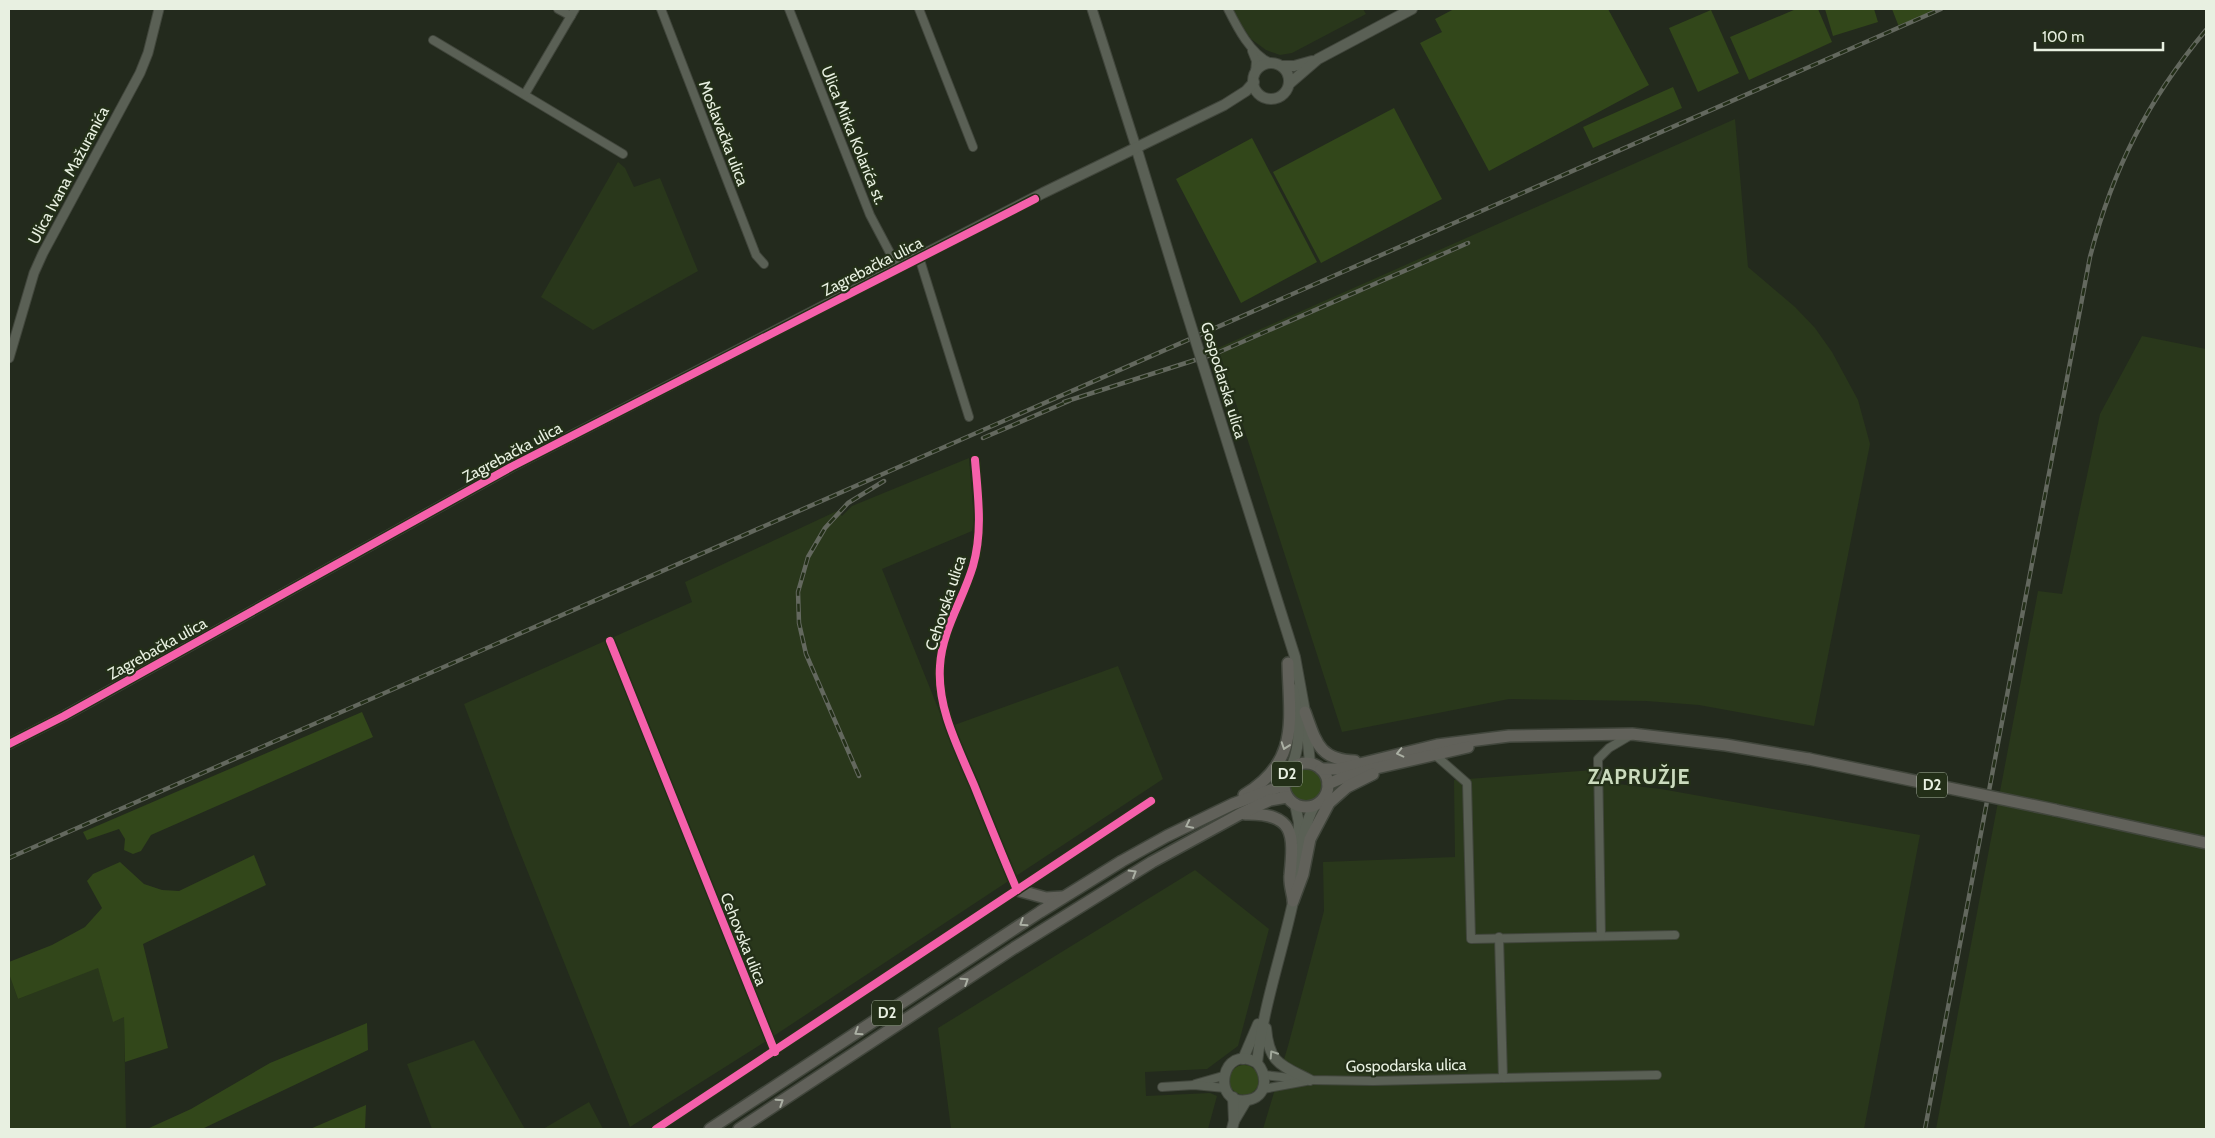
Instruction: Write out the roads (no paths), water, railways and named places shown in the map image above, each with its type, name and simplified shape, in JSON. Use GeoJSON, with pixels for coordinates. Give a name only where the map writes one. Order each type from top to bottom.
{"type":"FeatureCollection","features":[{"type":"Feature","properties":{"kind":"main road","name":"Zagrebačka ulica"},"geometry":{"type":"LineString","coordinates":[[9,744],[64,716],[511,467],[919,257],[1136,147],[1224,105],[1246,91],[1262,66],[1271,63],[1282,66],[1294,66],[1318,59],[1412,9]]}},
{"type":"Feature","properties":{"kind":"main road","name":"Zagrebačka ulica"},"geometry":{"type":"LineString","coordinates":[[1224,105],[1251,98],[1280,96],[1289,84],[1318,59]]}},
{"type":"Feature","properties":{"kind":"main road"},"geometry":{"type":"LineString","coordinates":[[1282,66],[1288,74],[1289,84]]}},
{"type":"Feature","properties":{"kind":"main road"},"geometry":{"type":"LineString","coordinates":[[1254,78],[1257,92],[1265,98]]}},
{"type":"Feature","properties":{"kind":"main road","name":"Gospodarska ulica"},"geometry":{"type":"LineString","coordinates":[[1136,147],[1300,677],[1316,766]]}},
{"type":"Feature","properties":{"kind":"main road"},"geometry":{"type":"LineString","coordinates":[[1237,809],[1267,778],[1278,762],[1287,743],[1291,720],[1287,635]]}},
{"type":"Feature","properties":{"kind":"main road"},"geometry":{"type":"LineString","coordinates":[[1288,663],[1300,735],[1298,753],[1292,768]]}},
{"type":"Feature","properties":{"kind":"main road"},"geometry":{"type":"LineString","coordinates":[[1305,712],[1318,746],[1327,755],[1344,761],[1372,760]]}},
{"type":"Feature","properties":{"kind":"main road","name":"D2"},"geometry":{"type":"LineString","coordinates":[[1291,801],[1284,785],[1285,779],[1292,768],[1297,765],[1339,769],[1462,740],[1509,736],[1632,734],[1726,745],[1809,759],[2206,843]]}},
{"type":"Feature","properties":{"kind":"main road","name":"D2"},"geometry":{"type":"LineString","coordinates":[[1328,784],[1342,778],[1434,754],[1528,736]]}},
{"type":"Feature","properties":{"kind":"main road","name":"D2"},"geometry":{"type":"LineString","coordinates":[[710,1129],[1064,896],[1168,836],[1237,809],[1270,800],[1291,801],[1302,807],[1315,805],[1325,796],[1328,784],[1316,766]]}},
{"type":"Feature","properties":{"kind":"main road"},"geometry":{"type":"LineString","coordinates":[[1262,1089],[1264,1075],[1257,1063],[1265,1010],[1293,901],[1303,874],[1310,839],[1328,803],[1346,787],[1385,766]]}},
{"type":"Feature","properties":{"kind":"main road","name":"D2"},"geometry":{"type":"LineString","coordinates":[[739,1129],[1092,898],[1237,809],[1284,785]]}},
{"type":"Feature","properties":{"kind":"main road"},"geometry":{"type":"LineString","coordinates":[[1291,801],[1299,823],[1297,874]]}},
{"type":"Feature","properties":{"kind":"main road"},"geometry":{"type":"LineString","coordinates":[[1293,901],[1306,823],[1315,805]]}},
{"type":"Feature","properties":{"kind":"main road"},"geometry":{"type":"LineString","coordinates":[[1237,809],[1268,815],[1286,826],[1292,844],[1293,857],[1290,877],[1293,901]]}},
{"type":"Feature","properties":{"kind":"main road"},"geometry":{"type":"LineString","coordinates":[[1017,890],[1046,898],[1064,896]]}},
{"type":"Feature","properties":{"kind":"main road"},"geometry":{"type":"LineString","coordinates":[[1243,1059],[1265,1010]]}},
{"type":"Feature","properties":{"kind":"main road"},"geometry":{"type":"LineString","coordinates":[[1265,1010],[1267,1045],[1274,1059],[1284,1067],[1310,1080]]}},
{"type":"Feature","properties":{"kind":"main road"},"geometry":{"type":"LineString","coordinates":[[1246,1101],[1232,1097],[1225,1088],[1223,1076],[1230,1064],[1243,1059],[1257,1063]]}},
{"type":"Feature","properties":{"kind":"main road","name":"Gospodarska ulica"},"geometry":{"type":"LineString","coordinates":[[1233,1125],[1246,1101],[1258,1095],[1262,1089]]}},
{"type":"Feature","properties":{"kind":"main road","name":"Gospodarska ulica"},"geometry":{"type":"LineString","coordinates":[[1232,1097],[1233,1125]]}},
{"type":"Feature","properties":{"kind":"street","name":"Ulica Ivana Mažuranića"},"geometry":{"type":"LineString","coordinates":[[9,358],[34,274],[56,229],[140,73],[148,54],[159,9]]}},
{"type":"Feature","properties":{"kind":"street"},"geometry":{"type":"LineString","coordinates":[[525,94],[573,12],[558,9]]}},
{"type":"Feature","properties":{"kind":"street","name":"Moslavačka ulica"},"geometry":{"type":"LineString","coordinates":[[661,9],[756,255],[764,264]]}},
{"type":"Feature","properties":{"kind":"street","name":"Ulica Mirka Kolarića st."},"geometry":{"type":"LineString","coordinates":[[789,9],[870,215],[898,268]]}},
{"type":"Feature","properties":{"kind":"street"},"geometry":{"type":"LineString","coordinates":[[919,9],[973,147]]}},
{"type":"Feature","properties":{"kind":"street","name":"Gospodarska ulica"},"geometry":{"type":"LineString","coordinates":[[1092,9],[1136,147]]}},
{"type":"Feature","properties":{"kind":"street"},"geometry":{"type":"LineString","coordinates":[[1228,9],[1251,47],[1256,60],[1254,78]]}},
{"type":"Feature","properties":{"kind":"street"},"geometry":{"type":"LineString","coordinates":[[433,40],[622,154]]}},
{"type":"Feature","properties":{"kind":"street"},"geometry":{"type":"LineString","coordinates":[[1251,47],[1260,57],[1271,63]]}},
{"type":"Feature","properties":{"kind":"street","name":"Zagrebačka ulica"},"geometry":{"type":"LineString","coordinates":[[919,257],[969,417]]}},
{"type":"Feature","properties":{"kind":"street","name":"Cehovska ulica"},"geometry":{"type":"LineString","coordinates":[[975,460],[980,530],[972,568],[947,630],[940,666],[940,684],[947,720],[1017,890]]}},
{"type":"Feature","properties":{"kind":"street","name":"Cehovska ulica"},"geometry":{"type":"LineString","coordinates":[[610,641],[775,1052]]}},
{"type":"Feature","properties":{"kind":"street"},"geometry":{"type":"LineString","coordinates":[[1601,936],[1598,759],[1610,748],[1632,734]]}},
{"type":"Feature","properties":{"kind":"street"},"geometry":{"type":"LineString","coordinates":[[1434,754],[1467,783],[1471,938],[1675,934]]}},
{"type":"Feature","properties":{"kind":"street"},"geometry":{"type":"LineString","coordinates":[[656,1129],[775,1052],[1151,801]]}},
{"type":"Feature","properties":{"kind":"street"},"geometry":{"type":"LineString","coordinates":[[1499,938],[1503,1078]]}},
{"type":"Feature","properties":{"kind":"street","name":"Gospodarska ulica"},"geometry":{"type":"LineString","coordinates":[[1264,1075],[1310,1080],[1657,1075]]}},
{"type":"Feature","properties":{"kind":"street"},"geometry":{"type":"LineString","coordinates":[[1162,1087],[1194,1084],[1223,1076]]}},
{"type":"Feature","properties":{"kind":"street","name":"Gospodarska ulica"},"geometry":{"type":"LineString","coordinates":[[1262,1089],[1310,1080]]}},
{"type":"Feature","properties":{"kind":"street"},"geometry":{"type":"LineString","coordinates":[[1194,1084],[1225,1088]]}},
{"type":"Feature","properties":{"kind":"railway"},"geometry":{"type":"LineString","coordinates":[[9,858],[1941,9]]}},
{"type":"Feature","properties":{"kind":"railway"},"geometry":{"type":"LineString","coordinates":[[1925,1129],[2090,257],[2110,194],[2135,136],[2167,82],[2206,30]]}},
{"type":"Feature","properties":{"kind":"railway"},"geometry":{"type":"LineString","coordinates":[[1064,402],[1217,353],[1468,243]]}},
{"type":"Feature","properties":{"kind":"railway"},"geometry":{"type":"LineString","coordinates":[[983,438],[1069,401]]}},
{"type":"Feature","properties":{"kind":"railway"},"geometry":{"type":"LineString","coordinates":[[859,776],[806,654],[799,623],[798,592],[808,557],[825,528],[848,503],[884,481]]}},
{"type":"Feature","properties":{"kind":"district","name":"ZAPRUŽJE"},"geometry":{"type":"Point","coordinates":[1639,777]}}]}
